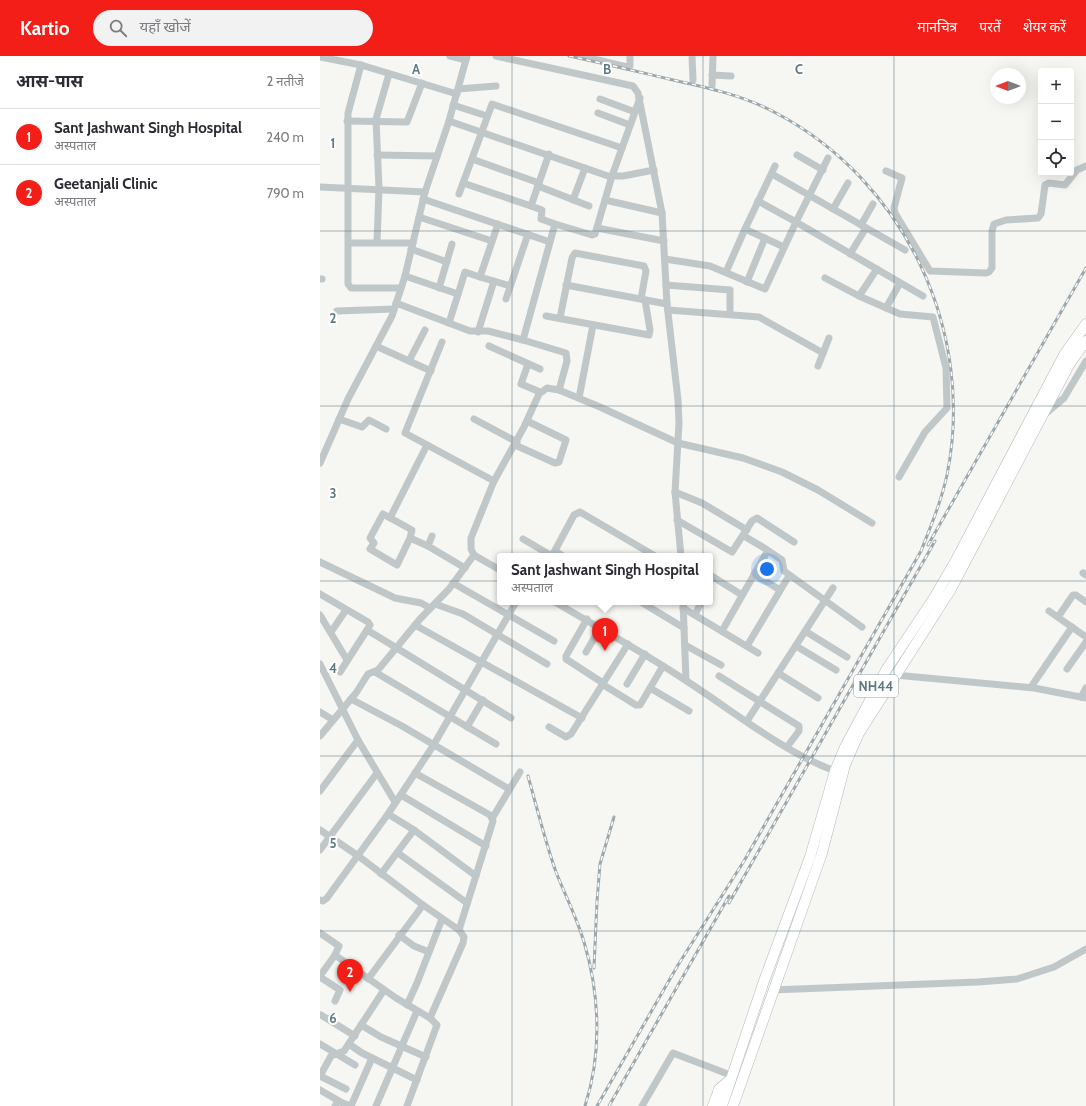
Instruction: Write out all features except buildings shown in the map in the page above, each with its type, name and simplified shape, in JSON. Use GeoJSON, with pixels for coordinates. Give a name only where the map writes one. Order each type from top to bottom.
{"type":"FeatureCollection","features":[{"type":"Feature","properties":{"kind":"highway","name":"NH44"},"geometry":{"type":"LineString","coordinates":[[722,1106],[810,857],[835,771],[845,747],[886,670],[934,598],[1064,355],[1086,324]]}},
{"type":"Feature","properties":{"kind":"highway","name":"NH44"},"geometry":{"type":"LineString","coordinates":[[733,1106],[772,990],[822,853],[845,765],[859,733],[950,589],[1070,363],[1086,341]]}},
{"type":"Feature","properties":{"kind":"highway"},"geometry":{"type":"LineString","coordinates":[[713,1106],[719,1090],[732,1077]]}},
{"type":"Feature","properties":{"kind":"street"},"geometry":{"type":"LineString","coordinates":[[320,463],[339,419],[376,346],[387,328],[402,288],[424,196],[449,121],[466,58],[450,56]]}},
{"type":"Feature","properties":{"kind":"street"},"geometry":{"type":"LineString","coordinates":[[496,56],[633,86],[640,98],[662,213],[667,307],[678,400],[678,443],[675,492],[681,553]]}},
{"type":"Feature","properties":{"kind":"street"},"geometry":{"type":"LineString","coordinates":[[582,56],[627,67],[630,66],[630,56]]}},
{"type":"Feature","properties":{"kind":"street"},"geometry":{"type":"LineString","coordinates":[[692,56],[693,80]]}},
{"type":"Feature","properties":{"kind":"street"},"geometry":{"type":"LineString","coordinates":[[712,86],[713,56]]}},
{"type":"Feature","properties":{"kind":"street"},"geometry":{"type":"LineString","coordinates":[[320,57],[361,65],[457,92],[496,86]]}},
{"type":"Feature","properties":{"kind":"street"},"geometry":{"type":"LineString","coordinates":[[361,65],[349,103],[347,121],[349,244],[348,284],[351,288],[402,288]]}},
{"type":"Feature","properties":{"kind":"street"},"geometry":{"type":"LineString","coordinates":[[377,242],[379,189],[376,122],[378,107],[389,74]]}},
{"type":"Feature","properties":{"kind":"street"},"geometry":{"type":"LineString","coordinates":[[712,75],[730,76]]}},
{"type":"Feature","properties":{"kind":"street"},"geometry":{"type":"LineString","coordinates":[[347,121],[404,123],[408,121],[422,83]]}},
{"type":"Feature","properties":{"kind":"street"},"geometry":{"type":"LineString","coordinates":[[463,183],[542,210],[541,219],[592,235],[595,234],[612,176],[640,98]]}},
{"type":"Feature","properties":{"kind":"street"},"geometry":{"type":"LineString","coordinates":[[600,99],[635,112]]}},
{"type":"Feature","properties":{"kind":"street"},"geometry":{"type":"LineString","coordinates":[[459,194],[487,116],[492,104],[494,103],[622,148]]}},
{"type":"Feature","properties":{"kind":"street"},"geometry":{"type":"LineString","coordinates":[[453,105],[487,116]]}},
{"type":"Feature","properties":{"kind":"street"},"geometry":{"type":"LineString","coordinates":[[598,113],[630,125]]}},
{"type":"Feature","properties":{"kind":"street"},"geometry":{"type":"LineString","coordinates":[[449,121],[612,176],[654,170]]}},
{"type":"Feature","properties":{"kind":"street"},"geometry":{"type":"LineString","coordinates":[[531,206],[548,154]]}},
{"type":"Feature","properties":{"kind":"street"},"geometry":{"type":"LineString","coordinates":[[377,155],[437,156]]}},
{"type":"Feature","properties":{"kind":"street"},"geometry":{"type":"LineString","coordinates":[[797,155],[823,170]]}},
{"type":"Feature","properties":{"kind":"street"},"geometry":{"type":"LineString","coordinates":[[665,259],[703,265],[726,272],[765,289],[828,158]]}},
{"type":"Feature","properties":{"kind":"street"},"geometry":{"type":"LineString","coordinates":[[472,159],[589,206]]}},
{"type":"Feature","properties":{"kind":"street"},"geometry":{"type":"LineString","coordinates":[[726,272],[758,201],[776,166]]}},
{"type":"Feature","properties":{"kind":"street"},"geometry":{"type":"LineString","coordinates":[[886,171],[902,178],[894,210],[930,271],[986,273],[992,268],[992,231],[994,224],[1006,220],[1038,218],[1041,214],[1045,185],[1049,183],[1065,184],[1077,170],[1086,166]]}},
{"type":"Feature","properties":{"kind":"street"},"geometry":{"type":"LineString","coordinates":[[573,200],[585,168]]}},
{"type":"Feature","properties":{"kind":"street"},"geometry":{"type":"LineString","coordinates":[[772,174],[905,250]]}},
{"type":"Feature","properties":{"kind":"street"},"geometry":{"type":"LineString","coordinates":[[833,209],[848,183]]}},
{"type":"Feature","properties":{"kind":"street"},"geometry":{"type":"LineString","coordinates":[[320,187],[379,189],[424,196],[550,242]]}},
{"type":"Feature","properties":{"kind":"street"},"geometry":{"type":"LineString","coordinates":[[605,200],[662,213]]}},
{"type":"Feature","properties":{"kind":"street"},"geometry":{"type":"LineString","coordinates":[[758,201],[924,296]]}},
{"type":"Feature","properties":{"kind":"street"},"geometry":{"type":"LineString","coordinates":[[850,254],[873,204]]}},
{"type":"Feature","properties":{"kind":"street"},"geometry":{"type":"LineString","coordinates":[[419,217],[492,241]]}},
{"type":"Feature","properties":{"kind":"street"},"geometry":{"type":"LineString","coordinates":[[480,277],[498,224]]}},
{"type":"Feature","properties":{"kind":"street"},"geometry":{"type":"LineString","coordinates":[[523,340],[555,224]]}},
{"type":"Feature","properties":{"kind":"street"},"geometry":{"type":"LineString","coordinates":[[597,228],[664,241]]}},
{"type":"Feature","properties":{"kind":"street"},"geometry":{"type":"LineString","coordinates":[[745,229],[784,247]]}},
{"type":"Feature","properties":{"kind":"street"},"geometry":{"type":"LineString","coordinates":[[506,299],[528,234]]}},
{"type":"Feature","properties":{"kind":"street"},"geometry":{"type":"LineString","coordinates":[[747,282],[765,238]]}},
{"type":"Feature","properties":{"kind":"street"},"geometry":{"type":"LineString","coordinates":[[349,244],[377,242],[412,246],[447,262]]}},
{"type":"Feature","properties":{"kind":"street"},"geometry":{"type":"LineString","coordinates":[[439,288],[452,244]]}},
{"type":"Feature","properties":{"kind":"street"},"geometry":{"type":"LineString","coordinates":[[546,316],[649,335],[650,330],[643,299],[646,271],[644,266],[575,253],[572,258],[560,318]]}},
{"type":"Feature","properties":{"kind":"street"},"geometry":{"type":"LineString","coordinates":[[860,296],[877,269]]}},
{"type":"Feature","properties":{"kind":"street"},"geometry":{"type":"LineString","coordinates":[[449,323],[465,272],[510,286]]}},
{"type":"Feature","properties":{"kind":"street"},"geometry":{"type":"LineString","coordinates":[[405,276],[458,294]]}},
{"type":"Feature","properties":{"kind":"street"},"geometry":{"type":"LineString","coordinates":[[826,278],[860,296],[900,314],[934,317],[946,368],[947,408],[922,437],[899,477]]}},
{"type":"Feature","properties":{"kind":"street"},"geometry":{"type":"LineString","coordinates":[[478,332],[494,281]]}},
{"type":"Feature","properties":{"kind":"street"},"geometry":{"type":"LineString","coordinates":[[886,308],[900,283]]}},
{"type":"Feature","properties":{"kind":"street"},"geometry":{"type":"LineString","coordinates":[[566,285],[643,299],[667,307],[764,318],[823,353]]}},
{"type":"Feature","properties":{"kind":"street"},"geometry":{"type":"LineString","coordinates":[[666,285],[730,290],[730,314]]}},
{"type":"Feature","properties":{"kind":"street"},"geometry":{"type":"LineString","coordinates":[[337,310],[395,306],[478,332],[488,331],[566,352],[567,361],[559,390]]}},
{"type":"Feature","properties":{"kind":"street"},"geometry":{"type":"LineString","coordinates":[[579,398],[593,325]]}},
{"type":"Feature","properties":{"kind":"street"},"geometry":{"type":"LineString","coordinates":[[409,361],[425,330]]}},
{"type":"Feature","properties":{"kind":"street"},"geometry":{"type":"LineString","coordinates":[[818,366],[829,338]]}},
{"type":"Feature","properties":{"kind":"street"},"geometry":{"type":"LineString","coordinates":[[442,342],[405,433],[494,482]]}},
{"type":"Feature","properties":{"kind":"street"},"geometry":{"type":"LineString","coordinates":[[376,346],[431,371]]}},
{"type":"Feature","properties":{"kind":"street"},"geometry":{"type":"LineString","coordinates":[[489,346],[540,369]]}},
{"type":"Feature","properties":{"kind":"street"},"geometry":{"type":"LineString","coordinates":[[1043,415],[1064,398],[1086,361]]}},
{"type":"Feature","properties":{"kind":"street"},"geometry":{"type":"LineString","coordinates":[[528,364],[521,384],[540,392]]}},
{"type":"Feature","properties":{"kind":"street"},"geometry":{"type":"LineString","coordinates":[[497,568],[474,555],[470,549],[471,538],[494,482],[516,443],[540,392],[547,388],[559,390],[579,398],[678,443],[743,458],[777,470],[818,490],[872,523]]}},
{"type":"Feature","properties":{"kind":"street"},"geometry":{"type":"LineString","coordinates":[[339,419],[362,427],[369,420],[386,429]]}},
{"type":"Feature","properties":{"kind":"street"},"geometry":{"type":"LineString","coordinates":[[474,419],[554,463],[559,462],[566,440],[527,421]]}},
{"type":"Feature","properties":{"kind":"street"},"geometry":{"type":"LineString","coordinates":[[390,518],[427,445]]}},
{"type":"Feature","properties":{"kind":"street"},"geometry":{"type":"LineString","coordinates":[[675,492],[702,503],[745,533],[782,560],[784,571],[862,627]]}},
{"type":"Feature","properties":{"kind":"street"},"geometry":{"type":"LineString","coordinates":[[554,553],[574,515],[583,512],[650,553]]}},
{"type":"Feature","properties":{"kind":"street"},"geometry":{"type":"LineString","coordinates":[[383,514],[412,530],[410,538],[397,565],[370,549],[374,543],[370,538],[383,514]]}},
{"type":"Feature","properties":{"kind":"street"},"geometry":{"type":"LineString","coordinates":[[677,520],[732,552],[754,519],[757,518],[794,542]]}},
{"type":"Feature","properties":{"kind":"street"},"geometry":{"type":"LineString","coordinates":[[428,546],[432,536]]}},
{"type":"Feature","properties":{"kind":"street"},"geometry":{"type":"LineString","coordinates":[[410,538],[428,546],[465,568]]}},
{"type":"Feature","properties":{"kind":"street"},"geometry":{"type":"LineString","coordinates":[[523,539],[551,553]]}},
{"type":"Feature","properties":{"kind":"street"},"geometry":{"type":"LineString","coordinates":[[722,631],[767,550]]}},
{"type":"Feature","properties":{"kind":"street"},"geometry":{"type":"LineString","coordinates":[[320,736],[351,699],[368,674],[375,672],[397,648],[415,625],[453,583],[474,555]]}},
{"type":"Feature","properties":{"kind":"street"},"geometry":{"type":"LineString","coordinates":[[320,562],[395,598],[456,610],[547,664]]}},
{"type":"Feature","properties":{"kind":"street"},"geometry":{"type":"LineString","coordinates":[[754,574],[780,590]]}},
{"type":"Feature","properties":{"kind":"street"},"geometry":{"type":"LineString","coordinates":[[713,578],[742,594]]}},
{"type":"Feature","properties":{"kind":"street"},"geometry":{"type":"LineString","coordinates":[[747,646],[787,579]]}},
{"type":"Feature","properties":{"kind":"street"},"geometry":{"type":"LineString","coordinates":[[453,583],[478,599],[508,614],[554,641]]}},
{"type":"Feature","properties":{"kind":"street"},"geometry":{"type":"LineString","coordinates":[[747,721],[833,588]]}},
{"type":"Feature","properties":{"kind":"street"},"geometry":{"type":"LineString","coordinates":[[320,594],[368,622],[370,625],[340,672]]}},
{"type":"Feature","properties":{"kind":"street"},"geometry":{"type":"LineString","coordinates":[[1058,617],[1073,596],[1076,596],[1086,602]]}},
{"type":"Feature","properties":{"kind":"street"},"geometry":{"type":"LineString","coordinates":[[320,900],[323,901],[327,898],[388,814],[433,746],[480,661],[514,605]]}},
{"type":"Feature","properties":{"kind":"street"},"geometry":{"type":"LineString","coordinates":[[560,605],[645,654],[787,747],[818,765],[835,771]]}},
{"type":"Feature","properties":{"kind":"street"},"geometry":{"type":"LineString","coordinates":[[646,605],[684,628]]}},
{"type":"Feature","properties":{"kind":"street"},"geometry":{"type":"LineString","coordinates":[[683,605],[694,615],[758,653]]}},
{"type":"Feature","properties":{"kind":"street"},"geometry":{"type":"LineString","coordinates":[[683,605],[686,680]]}},
{"type":"Feature","properties":{"kind":"street"},"geometry":{"type":"LineString","coordinates":[[694,615],[699,605]]}},
{"type":"Feature","properties":{"kind":"street"},"geometry":{"type":"LineString","coordinates":[[331,632],[346,610]]}},
{"type":"Feature","properties":{"kind":"street"},"geometry":{"type":"LineString","coordinates":[[1049,611],[1086,637]]}},
{"type":"Feature","properties":{"kind":"street"},"geometry":{"type":"LineString","coordinates":[[320,615],[347,660]]}},
{"type":"Feature","properties":{"kind":"street"},"geometry":{"type":"LineString","coordinates":[[587,620],[566,656],[566,659],[637,706],[641,704],[663,666]]}},
{"type":"Feature","properties":{"kind":"street"},"geometry":{"type":"LineString","coordinates":[[415,625],[582,718]]}},
{"type":"Feature","properties":{"kind":"street"},"geometry":{"type":"LineString","coordinates":[[1031,688],[1072,627]]}},
{"type":"Feature","properties":{"kind":"street"},"geometry":{"type":"LineString","coordinates":[[586,652],[600,628]]}},
{"type":"Feature","properties":{"kind":"street"},"geometry":{"type":"LineString","coordinates":[[367,630],[512,718]]}},
{"type":"Feature","properties":{"kind":"street"},"geometry":{"type":"LineString","coordinates":[[805,631],[847,657]]}},
{"type":"Feature","properties":{"kind":"street"},"geometry":{"type":"LineString","coordinates":[[1067,668],[1086,642]]}},
{"type":"Feature","properties":{"kind":"street"},"geometry":{"type":"LineString","coordinates":[[549,727],[568,737],[571,734],[628,644]]}},
{"type":"Feature","properties":{"kind":"street"},"geometry":{"type":"LineString","coordinates":[[685,644],[721,665]]}},
{"type":"Feature","properties":{"kind":"street"},"geometry":{"type":"LineString","coordinates":[[796,646],[836,670]]}},
{"type":"Feature","properties":{"kind":"street"},"geometry":{"type":"LineString","coordinates":[[627,684],[645,654]]}},
{"type":"Feature","properties":{"kind":"street"},"geometry":{"type":"LineString","coordinates":[[320,664],[358,740],[395,802]]}},
{"type":"Feature","properties":{"kind":"street"},"geometry":{"type":"LineString","coordinates":[[886,670],[895,675],[1031,688],[1083,698],[1086,688]]}},
{"type":"Feature","properties":{"kind":"street"},"geometry":{"type":"LineString","coordinates":[[375,672],[448,717],[496,744]]}},
{"type":"Feature","properties":{"kind":"street"},"geometry":{"type":"LineString","coordinates":[[778,673],[818,698]]}},
{"type":"Feature","properties":{"kind":"street"},"geometry":{"type":"LineString","coordinates":[[719,676],[799,726],[799,731],[787,747]]}},
{"type":"Feature","properties":{"kind":"street"},"geometry":{"type":"LineString","coordinates":[[650,688],[689,711]]}},
{"type":"Feature","properties":{"kind":"street"},"geometry":{"type":"LineString","coordinates":[[351,699],[402,726],[433,746],[509,790]]}},
{"type":"Feature","properties":{"kind":"street"},"geometry":{"type":"LineString","coordinates":[[467,728],[483,700]]}},
{"type":"Feature","properties":{"kind":"street"},"geometry":{"type":"LineString","coordinates":[[320,712],[333,720]]}},
{"type":"Feature","properties":{"kind":"street"},"geometry":{"type":"LineString","coordinates":[[320,791],[358,740]]}},
{"type":"Feature","properties":{"kind":"street"},"geometry":{"type":"LineString","coordinates":[[459,930],[493,823],[493,818],[520,772]]}},
{"type":"Feature","properties":{"kind":"street"},"geometry":{"type":"LineString","coordinates":[[320,850],[377,773]]}},
{"type":"Feature","properties":{"kind":"street"},"geometry":{"type":"LineString","coordinates":[[415,773],[493,818]]}},
{"type":"Feature","properties":{"kind":"street"},"geometry":{"type":"LineString","coordinates":[[400,796],[486,846]]}},
{"type":"Feature","properties":{"kind":"street"},"geometry":{"type":"LineString","coordinates":[[388,814],[414,830],[476,876]]}},
{"type":"Feature","properties":{"kind":"street"},"geometry":{"type":"LineString","coordinates":[[320,830],[358,855],[381,874],[459,930],[464,937],[463,943],[430,1018]]}},
{"type":"Feature","properties":{"kind":"street"},"geometry":{"type":"LineString","coordinates":[[381,874],[414,830]]}},
{"type":"Feature","properties":{"kind":"street"},"geometry":{"type":"LineString","coordinates":[[398,853],[467,903]]}},
{"type":"Feature","properties":{"kind":"street"},"geometry":{"type":"LineString","coordinates":[[368,979],[399,935],[423,905]]}},
{"type":"Feature","properties":{"kind":"street"},"geometry":{"type":"LineString","coordinates":[[406,1005],[442,919]]}},
{"type":"Feature","properties":{"kind":"street"},"geometry":{"type":"LineString","coordinates":[[320,933],[339,946],[335,955],[323,967],[320,976],[340,990],[335,1001]]}},
{"type":"Feature","properties":{"kind":"street"},"geometry":{"type":"LineString","coordinates":[[399,935],[414,946],[429,952]]}},
{"type":"Feature","properties":{"kind":"street"},"geometry":{"type":"LineString","coordinates":[[772,990],[1017,979],[1054,967],[1086,949]]}},
{"type":"Feature","properties":{"kind":"street"},"geometry":{"type":"LineString","coordinates":[[335,955],[406,1005],[430,1018],[437,1025],[407,1106]]}},
{"type":"Feature","properties":{"kind":"street"},"geometry":{"type":"LineString","coordinates":[[346,1089],[321,1074],[331,1056],[336,1053],[344,1052],[384,990]]}},
{"type":"Feature","properties":{"kind":"street"},"geometry":{"type":"LineString","coordinates":[[376,1106],[417,1011]]}},
{"type":"Feature","properties":{"kind":"street"},"geometry":{"type":"LineString","coordinates":[[321,1015],[355,1036]]}},
{"type":"Feature","properties":{"kind":"street"},"geometry":{"type":"LineString","coordinates":[[362,1025],[402,1047],[426,1057]]}},
{"type":"Feature","properties":{"kind":"street"},"geometry":{"type":"LineString","coordinates":[[320,1044],[354,1065]]}},
{"type":"Feature","properties":{"kind":"street"},"geometry":{"type":"LineString","coordinates":[[349,1044],[372,1058],[417,1080]]}},
{"type":"Feature","properties":{"kind":"street"},"geometry":{"type":"LineString","coordinates":[[642,1106],[674,1053],[732,1077]]}},
{"type":"Feature","properties":{"kind":"street"},"geometry":{"type":"LineString","coordinates":[[320,1090],[337,1104],[351,1106],[372,1058]]}},
{"type":"Feature","properties":{"kind":"railway"},"geometry":{"type":"LineString","coordinates":[[569,56],[710,89],[750,101],[776,113],[822,142],[861,178],[894,220],[921,266],[940,316],[951,368],[953,421],[945,485],[936,514],[921,551],[744,861],[678,965],[597,1106]]}},
{"type":"Feature","properties":{"kind":"railway"},"geometry":{"type":"LineString","coordinates":[[928,545],[1086,268]]}},
{"type":"Feature","properties":{"kind":"railway"},"geometry":{"type":"LineString","coordinates":[[729,903],[935,541]]}},
{"type":"Feature","properties":{"kind":"railway"},"geometry":{"type":"LineString","coordinates":[[528,776],[556,872],[584,942],[593,983],[596,1003],[596,1045],[594,1066],[585,1106]]}},
{"type":"Feature","properties":{"kind":"railway"},"geometry":{"type":"LineString","coordinates":[[594,968],[600,864],[614,817]]}},
{"type":"Feature","properties":{"kind":"railway"},"geometry":{"type":"LineString","coordinates":[[609,1106],[729,896]]}},
{"type":"Feature","properties":{"kind":"place","name":"Sant Jashwant Singh Hospital"},"geometry":{"type":"Point","coordinates":[605,651]}},
{"type":"Feature","properties":{"kind":"place","name":"Geetanjali Clinic"},"geometry":{"type":"Point","coordinates":[350,992]}}]}
